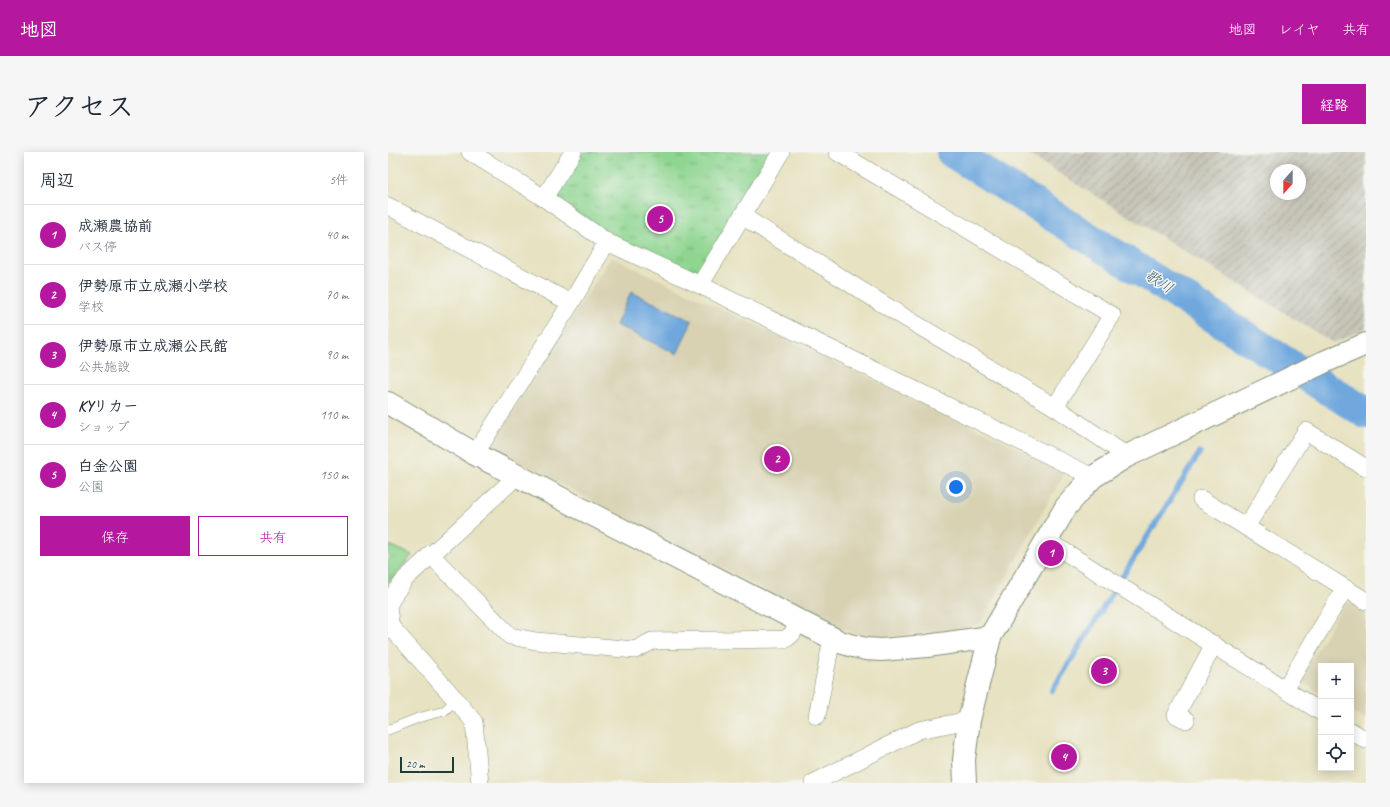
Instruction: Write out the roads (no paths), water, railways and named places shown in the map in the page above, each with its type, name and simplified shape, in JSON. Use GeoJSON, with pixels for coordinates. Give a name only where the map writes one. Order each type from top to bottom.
{"type":"FeatureCollection","features":[{"type":"Feature","properties":{"kind":"street"},"geometry":{"type":"LineString","coordinates":[[470,152],[544,198],[607,242],[700,285],[1093,477]]}},
{"type":"Feature","properties":{"kind":"street"},"geometry":{"type":"LineString","coordinates":[[544,198],[573,152]]}},
{"type":"Feature","properties":{"kind":"street"},"geometry":{"type":"LineString","coordinates":[[700,285],[782,152]]}},
{"type":"Feature","properties":{"kind":"street"},"geometry":{"type":"LineString","coordinates":[[837,152],[1112,315],[1055,407]]}},
{"type":"Feature","properties":{"kind":"street"},"geometry":{"type":"LineString","coordinates":[[388,206],[571,303]]}},
{"type":"Feature","properties":{"kind":"street"},"geometry":{"type":"LineString","coordinates":[[742,216],[899,314],[1055,407],[1126,456]]}},
{"type":"Feature","properties":{"kind":"street"},"geometry":{"type":"LineString","coordinates":[[475,454],[571,303],[607,242]]}},
{"type":"Feature","properties":{"kind":"street"},"geometry":{"type":"LineString","coordinates":[[965,783],[964,760],[969,720],[990,637],[1066,507],[1079,492],[1093,477],[1126,456],[1324,362],[1365,346]]}},
{"type":"Feature","properties":{"kind":"street"},"geometry":{"type":"LineString","coordinates":[[388,403],[475,454],[832,638],[853,646],[881,650],[927,646],[990,637]]}},
{"type":"Feature","properties":{"kind":"street"},"geometry":{"type":"LineString","coordinates":[[1246,527],[1306,430],[1366,468]]}},
{"type":"Feature","properties":{"kind":"street"},"geometry":{"type":"LineString","coordinates":[[480,783],[474,722],[391,627],[388,607],[395,593],[406,578],[430,554],[517,476]]}},
{"type":"Feature","properties":{"kind":"street"},"geometry":{"type":"LineString","coordinates":[[1201,499],[1366,601]]}},
{"type":"Feature","properties":{"kind":"street"},"geometry":{"type":"LineString","coordinates":[[1046,540],[1318,710]]}},
{"type":"Feature","properties":{"kind":"street"},"geometry":{"type":"LineString","coordinates":[[430,554],[510,636],[536,642],[635,650],[652,641],[786,639],[792,634],[799,621]]}},
{"type":"Feature","properties":{"kind":"street"},"geometry":{"type":"LineString","coordinates":[[1285,689],[1345,588]]}},
{"type":"Feature","properties":{"kind":"street"},"geometry":{"type":"LineString","coordinates":[[814,709],[832,638]]}},
{"type":"Feature","properties":{"kind":"street"},"geometry":{"type":"LineString","coordinates":[[1176,714],[1214,644]]}},
{"type":"Feature","properties":{"kind":"street"},"geometry":{"type":"LineString","coordinates":[[813,783],[919,730],[969,720]]}},
{"type":"Feature","properties":{"kind":"street"},"geometry":{"type":"LineString","coordinates":[[1354,733],[1366,740]]}},
{"type":"Feature","properties":{"kind":"lane"},"geometry":{"type":"LineString","coordinates":[[388,730],[418,718],[444,711],[456,700]]}},
{"type":"Feature","properties":{"kind":"water"},"geometry":{"type":"Polygon","coordinates":[[[631,292],[692,321],[677,354],[616,325],[631,292]]]}},
{"type":"Feature","properties":{"kind":"waterway","name":"歌川"},"geometry":{"type":"LineString","coordinates":[[952,152],[1366,413]]}},
{"type":"Feature","properties":{"kind":"waterway"},"geometry":{"type":"LineString","coordinates":[[1121,579],[1200,452]]}},
{"type":"Feature","properties":{"kind":"waterway"},"geometry":{"type":"LineString","coordinates":[[1052,691],[1113,592]]}},
{"type":"Feature","properties":{"kind":"place","name":"白金公園"},"geometry":{"type":"Point","coordinates":[660,219]}},
{"type":"Feature","properties":{"kind":"place","name":"伊勢原市立成瀬小学校"},"geometry":{"type":"Point","coordinates":[777,459]}},
{"type":"Feature","properties":{"kind":"place","name":"成瀬農協前"},"geometry":{"type":"Point","coordinates":[1051,553]}},
{"type":"Feature","properties":{"kind":"place","name":"伊勢原市立成瀬公民館"},"geometry":{"type":"Point","coordinates":[1104,671]}},
{"type":"Feature","properties":{"kind":"place","name":"KYリカー"},"geometry":{"type":"Point","coordinates":[1064,757]}}]}
